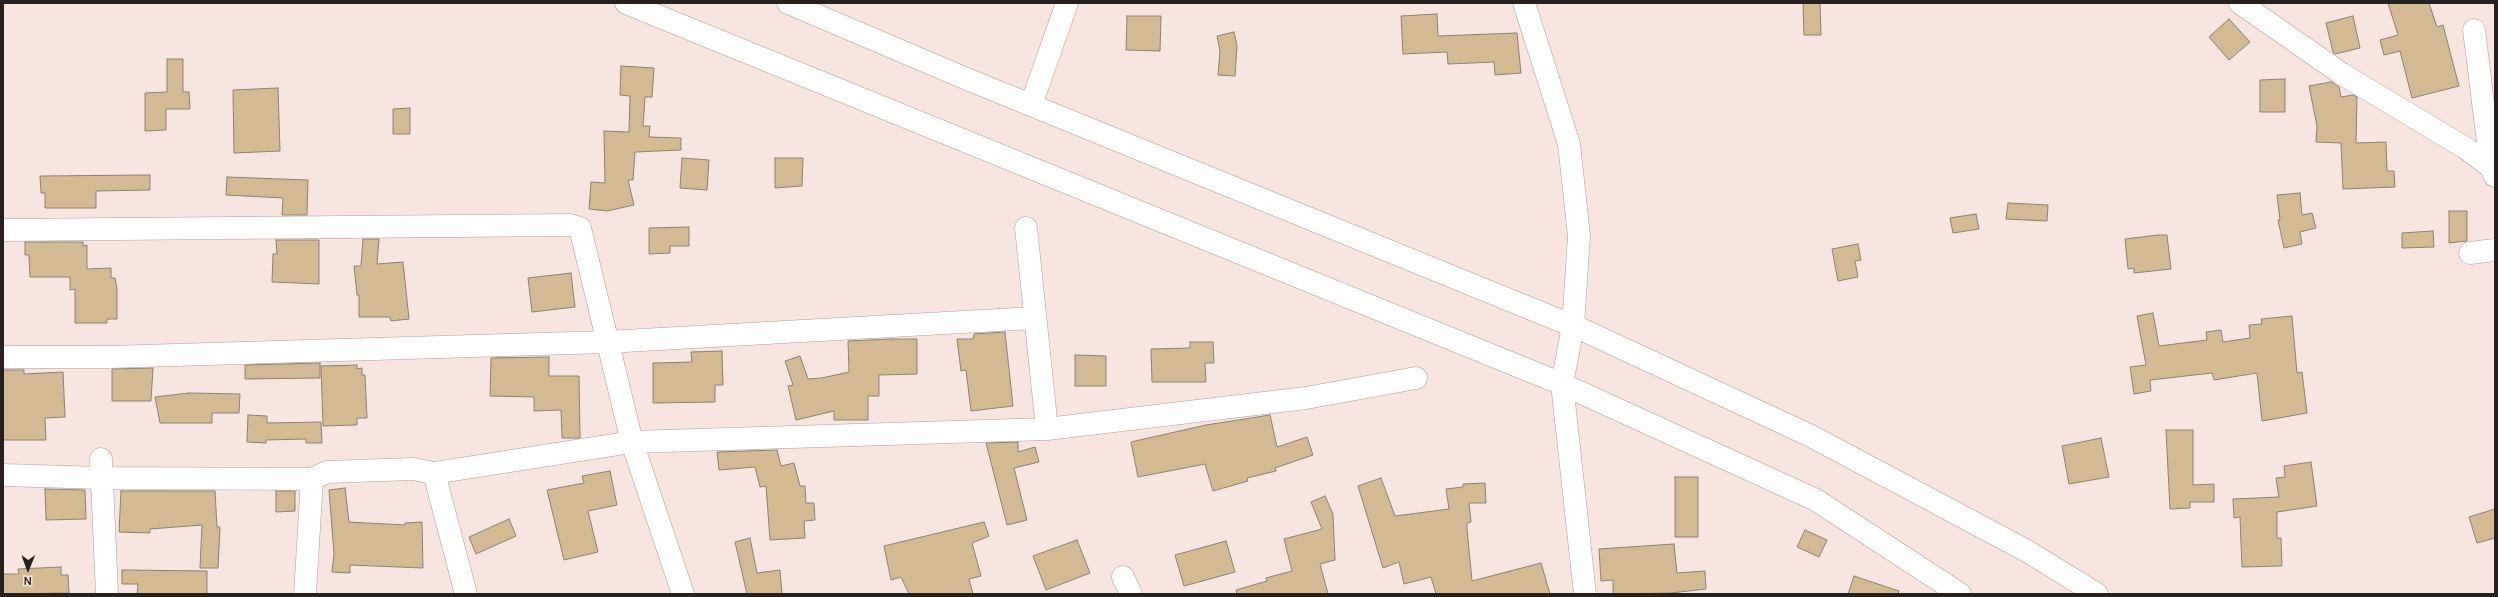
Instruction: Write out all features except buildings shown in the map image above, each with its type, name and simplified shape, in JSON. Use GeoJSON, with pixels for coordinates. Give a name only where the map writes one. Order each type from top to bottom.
{"type":"FeatureCollection","features":[{"type":"Feature","properties":{"kind":"street"},"geometry":{"type":"LineString","coordinates":[[626,3],[1562,384],[1816,500],[1960,594]]}},
{"type":"Feature","properties":{"kind":"street"},"geometry":{"type":"LineString","coordinates":[[788,3],[1031,105],[1573,326],[1811,436],[2027,551],[2097,594]]}},
{"type":"Feature","properties":{"kind":"street"},"geometry":{"type":"LineString","coordinates":[[1031,105],[1067,3]]}},
{"type":"Feature","properties":{"kind":"street"},"geometry":{"type":"LineString","coordinates":[[1524,3],[1568,144],[1579,236],[1573,326],[1562,384],[1586,594]]}},
{"type":"Feature","properties":{"kind":"street"},"geometry":{"type":"LineString","coordinates":[[2240,3],[2342,74],[2467,149],[2494,169]]}},
{"type":"Feature","properties":{"kind":"street"},"geometry":{"type":"LineString","coordinates":[[2474,30],[2494,169]]}},
{"type":"Feature","properties":{"kind":"street"},"geometry":{"type":"LineString","coordinates":[[3,230],[570,225],[580,228],[606,342],[632,442],[682,594]]}},
{"type":"Feature","properties":{"kind":"street"},"geometry":{"type":"LineString","coordinates":[[1026,228],[1034,318],[1047,429]]}},
{"type":"Feature","properties":{"kind":"street"},"geometry":{"type":"LineString","coordinates":[[2470,253],[2495,250]]}},
{"type":"Feature","properties":{"kind":"street"},"geometry":{"type":"LineString","coordinates":[[3,357],[117,357],[606,342],[1034,318]]}},
{"type":"Feature","properties":{"kind":"street"},"geometry":{"type":"LineString","coordinates":[[3,474],[102,468],[312,479],[327,472],[413,469],[434,473],[632,442],[1047,429],[1306,398],[1416,378]]}},
{"type":"Feature","properties":{"kind":"street"},"geometry":{"type":"LineString","coordinates":[[102,468],[107,594]]}},
{"type":"Feature","properties":{"kind":"street"},"geometry":{"type":"LineString","coordinates":[[434,473],[466,594]]}},
{"type":"Feature","properties":{"kind":"street"},"geometry":{"type":"LineString","coordinates":[[305,594],[312,479]]}}]}
